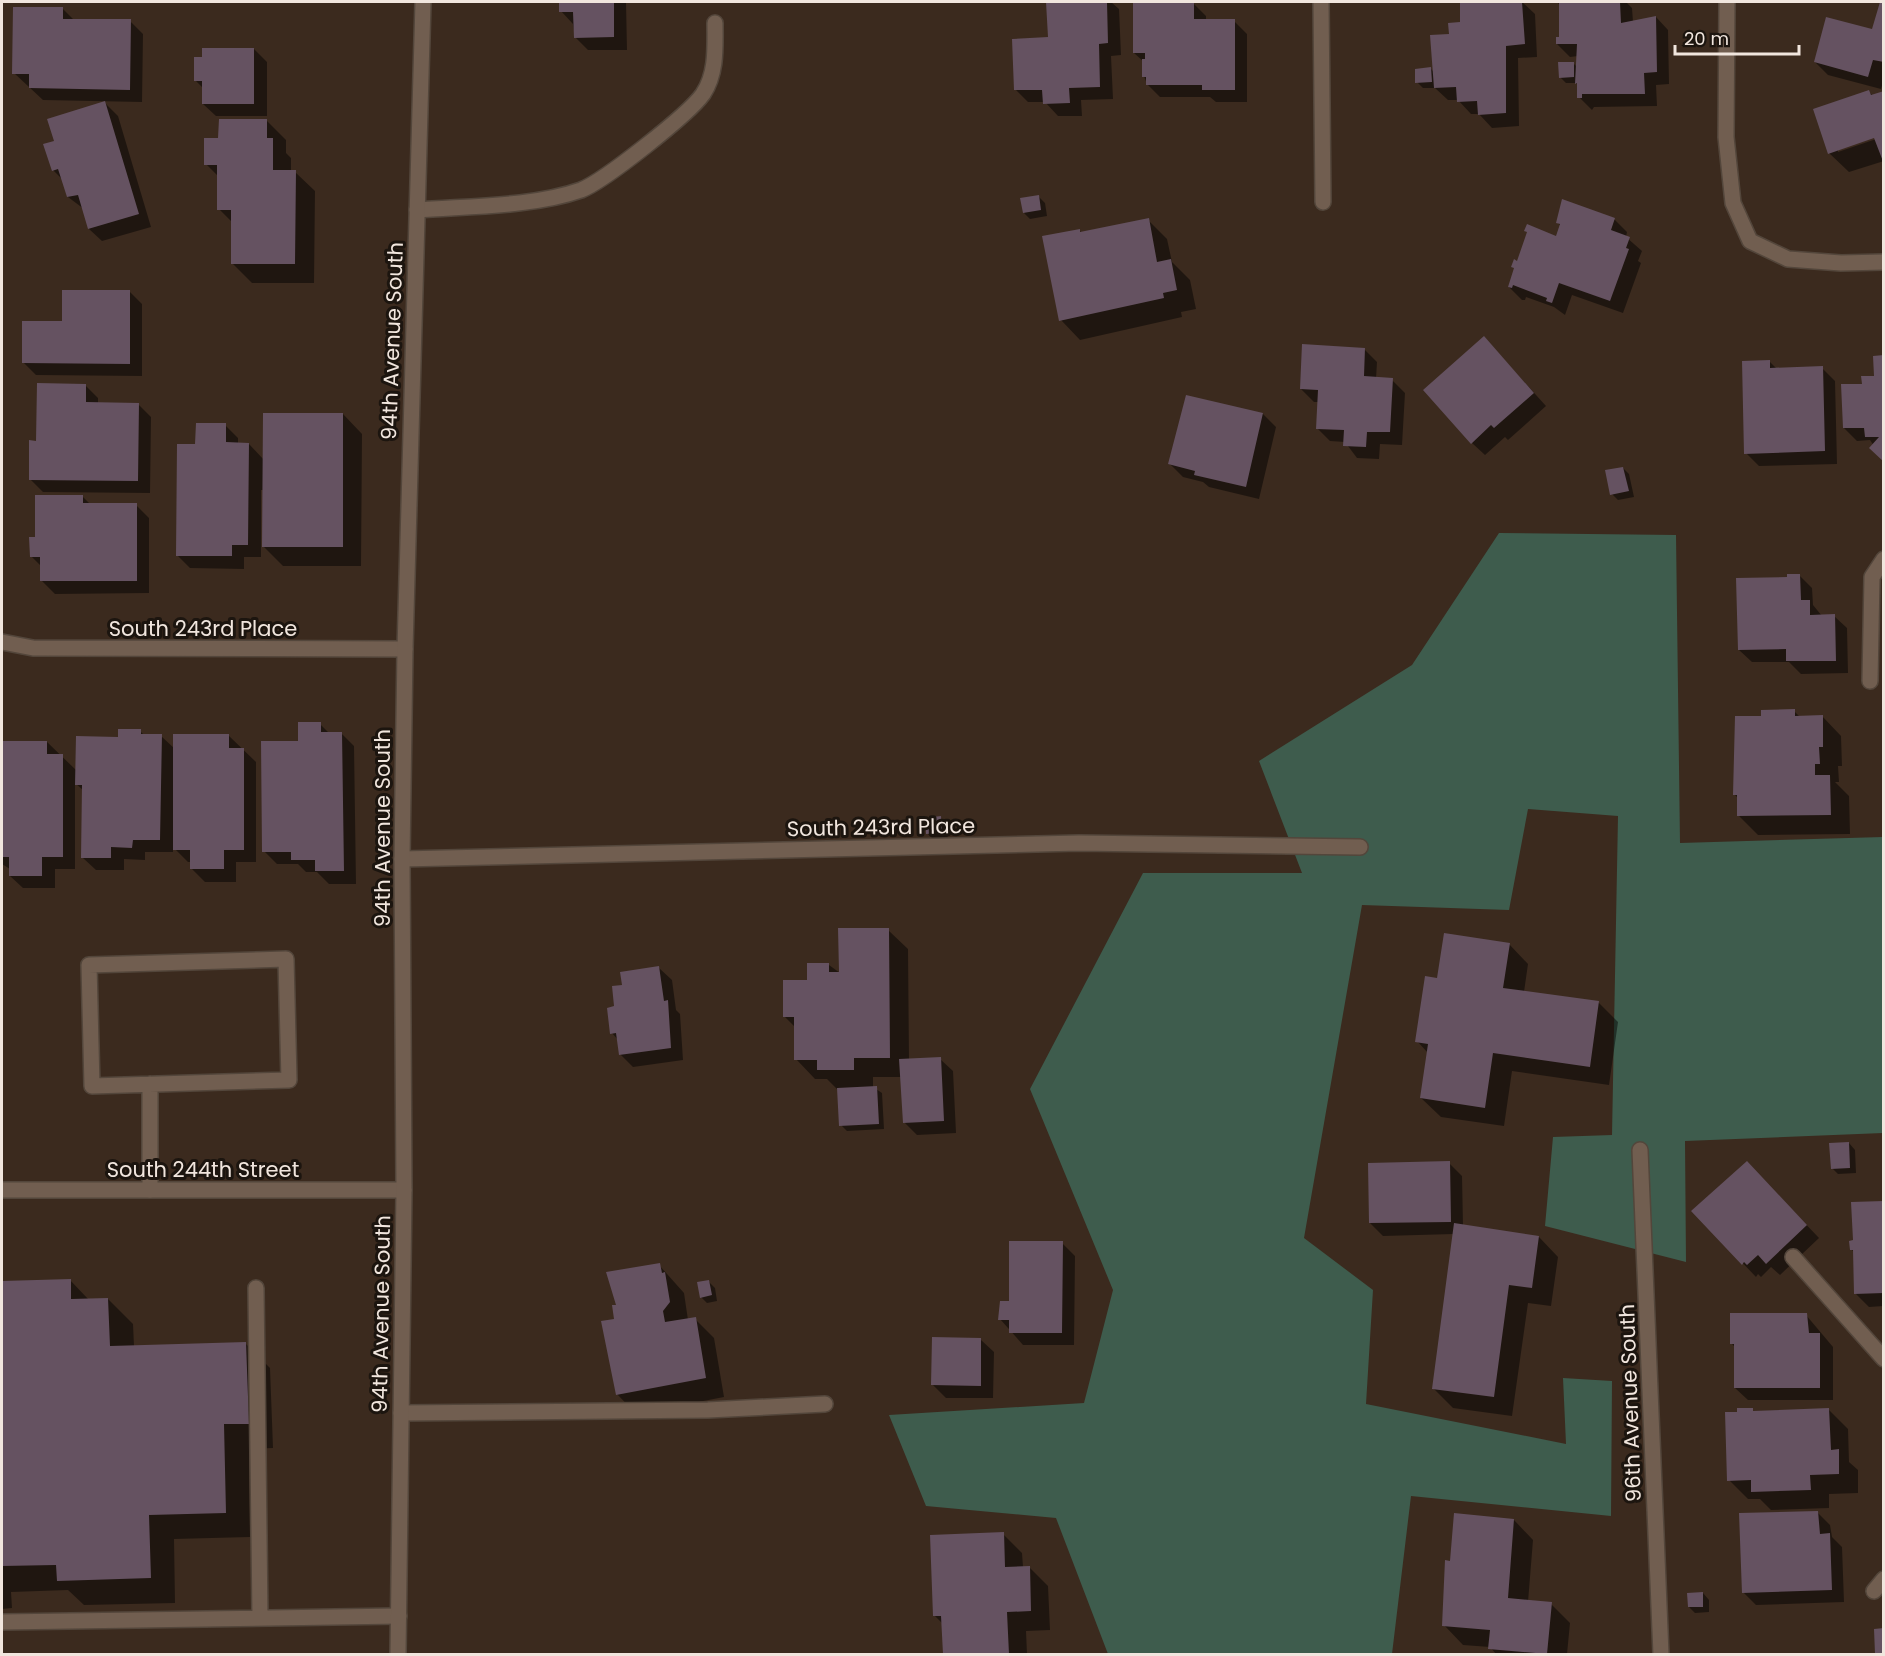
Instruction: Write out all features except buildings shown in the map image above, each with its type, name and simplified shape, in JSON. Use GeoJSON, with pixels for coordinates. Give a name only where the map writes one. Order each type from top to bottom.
{"type":"FeatureCollection","features":[{"type":"Feature","properties":{"kind":"street","name":"94th Avenue South"},"geometry":{"type":"LineString","coordinates":[[398,1654],[404,1190],[402,859],[405,650],[423,2]]}},
{"type":"Feature","properties":{"kind":"street"},"geometry":{"type":"LineString","coordinates":[[1321,2],[1323,201]]}},
{"type":"Feature","properties":{"kind":"street"},"geometry":{"type":"LineString","coordinates":[[1727,2],[1726,137],[1732,203],[1750,241],[1788,259],[1841,263],[1884,262]]}},
{"type":"Feature","properties":{"kind":"street"},"geometry":{"type":"LineString","coordinates":[[417,210],[517,203],[582,190],[646,147],[703,94],[716,58],[714,23]]}},
{"type":"Feature","properties":{"kind":"street"},"geometry":{"type":"LineString","coordinates":[[1870,681],[1872,577],[1884,559]]}},
{"type":"Feature","properties":{"kind":"street","name":"South 243rd Place"},"geometry":{"type":"LineString","coordinates":[[2,642],[33,648],[405,650]]}},
{"type":"Feature","properties":{"kind":"street","name":"South 243rd Place"},"geometry":{"type":"LineString","coordinates":[[402,859],[1079,843],[1360,847]]}},
{"type":"Feature","properties":{"kind":"street"},"geometry":{"type":"LineString","coordinates":[[286,959],[289,1080],[150,1084],[92,1086],[88,965],[286,959]]}},
{"type":"Feature","properties":{"kind":"street"},"geometry":{"type":"LineString","coordinates":[[150,1084],[150,1190]]}},
{"type":"Feature","properties":{"kind":"street","name":"96th Avenue South"},"geometry":{"type":"LineString","coordinates":[[1640,1150],[1661,1654]]}},
{"type":"Feature","properties":{"kind":"street","name":"South 244th Street"},"geometry":{"type":"LineString","coordinates":[[2,1190],[404,1190]]}},
{"type":"Feature","properties":{"kind":"street"},"geometry":{"type":"LineString","coordinates":[[1793,1257],[1884,1359]]}},
{"type":"Feature","properties":{"kind":"street"},"geometry":{"type":"LineString","coordinates":[[256,1288],[260,1618]]}},
{"type":"Feature","properties":{"kind":"street"},"geometry":{"type":"LineString","coordinates":[[401,1413],[708,1410],[825,1404]]}},
{"type":"Feature","properties":{"kind":"street"},"geometry":{"type":"LineString","coordinates":[[2,1622],[399,1616]]}},
{"type":"Feature","properties":{"kind":"green space"},"geometry":{"type":"Polygon","coordinates":[[[1499,533],[1676,535],[1680,843],[1883,837],[1883,1133],[1685,1141],[1686,1262],[1545,1226],[1553,1137],[1612,1135],[1618,816],[1528,809],[1509,910],[1362,905],[1304,1238],[1373,1290],[1366,1404],[1566,1444],[1563,1378],[1612,1381],[1611,1516],[1411,1496],[1392,1654],[1108,1654],[1056,1518],[926,1506],[889,1415],[1084,1403],[1113,1290],[1030,1089],[1143,873],[1302,873],[1259,761],[1412,665],[1499,533]]]}}]}
